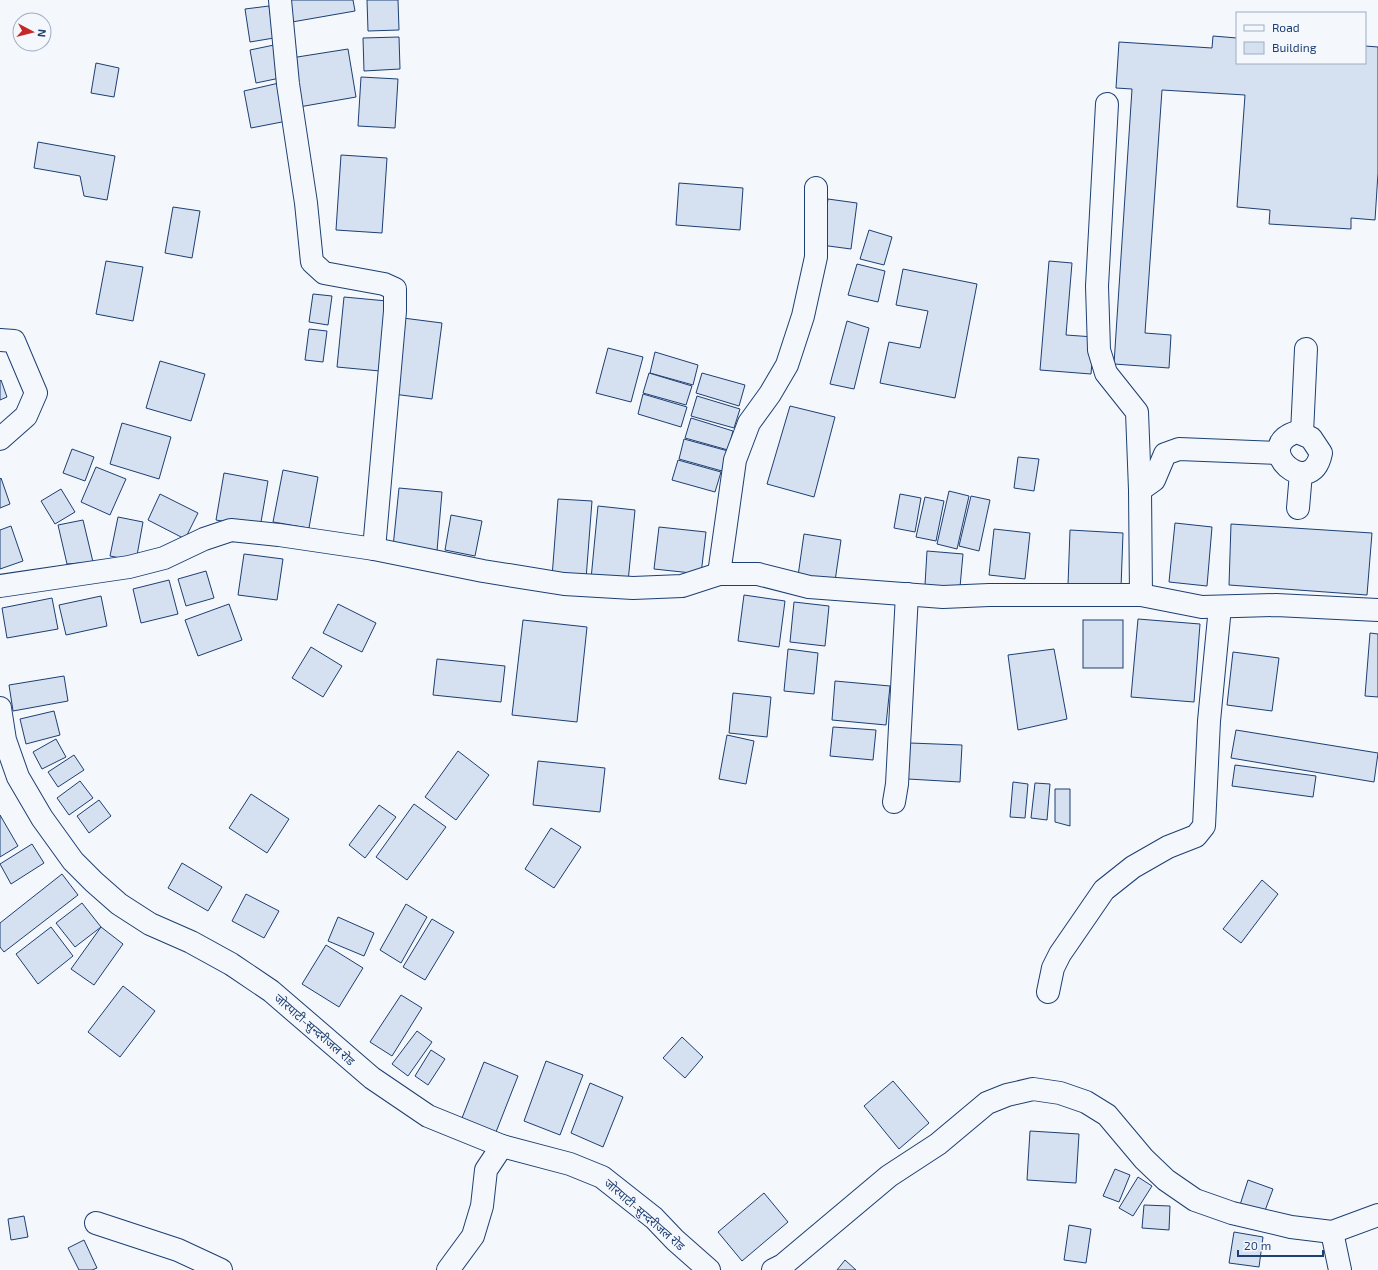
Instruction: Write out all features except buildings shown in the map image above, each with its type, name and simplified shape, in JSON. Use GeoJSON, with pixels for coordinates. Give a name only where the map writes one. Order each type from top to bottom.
{"type":"FeatureCollection","features":[{"type":"Feature","properties":{"kind":"street"},"geometry":{"type":"LineString","coordinates":[[280,0],[288,84],[306,203],[312,262],[324,273],[384,284],[394,289],[395,311],[374,549]]}},
{"type":"Feature","properties":{"kind":"street"},"geometry":{"type":"LineString","coordinates":[[1107,104],[1096,286],[1098,350],[1106,373],[1137,412],[1140,490],[1141,595]]}},
{"type":"Feature","properties":{"kind":"street"},"geometry":{"type":"LineString","coordinates":[[719,574],[736,460],[748,423],[770,394],[787,365],[803,316],[816,257],[816,188]]}},
{"type":"Feature","properties":{"kind":"street"},"geometry":{"type":"LineString","coordinates":[[0,340],[14,340],[36,393],[26,416],[0,439]]}},
{"type":"Feature","properties":{"kind":"street"},"geometry":{"type":"LineString","coordinates":[[1302,433],[1306,349]]}},
{"type":"Feature","properties":{"kind":"street"},"geometry":{"type":"LineString","coordinates":[[1297,432],[1311,438],[1321,453],[1314,469],[1301,473],[1287,467],[1282,462],[1279,453],[1279,446],[1283,440],[1290,434],[1297,432]]}},
{"type":"Feature","properties":{"kind":"street"},"geometry":{"type":"LineString","coordinates":[[1140,490],[1154,480],[1165,454],[1179,450],[1279,453]]}},
{"type":"Feature","properties":{"kind":"street"},"geometry":{"type":"LineString","coordinates":[[1298,508],[1301,473]]}},
{"type":"Feature","properties":{"kind":"street"},"geometry":{"type":"LineString","coordinates":[[0,586],[129,567],[164,558],[231,530],[279,535],[374,549],[483,571],[564,584],[633,588],[682,586],[719,574],[758,574],[809,587],[943,597],[989,595],[1141,595],[1202,607],[1276,605],[1378,610]]}},
{"type":"Feature","properties":{"kind":"street"},"geometry":{"type":"LineString","coordinates":[[894,802],[897,784],[907,594]]}},
{"type":"Feature","properties":{"kind":"street"},"geometry":{"type":"LineString","coordinates":[[1048,992],[1053,968],[1060,954],[1104,890],[1133,867],[1168,847],[1196,836],[1204,826],[1209,721],[1220,607]]}},
{"type":"Feature","properties":{"kind":"street","name":"जोरपाटी-सुन्दरीजल रोड"},"geometry":{"type":"LineString","coordinates":[[0,708],[5,740],[18,777],[42,818],[73,860],[119,904],[150,924],[218,956],[258,982],[310,1024],[327,1041],[372,1078],[428,1116],[502,1146],[570,1164],[602,1177],[654,1218],[675,1240],[709,1270]]}},
{"type":"Feature","properties":{"kind":"street"},"geometry":{"type":"LineString","coordinates":[[773,1270],[783,1264],[889,1176],[938,1144],[987,1103],[1007,1094],[1033,1089],[1060,1094],[1086,1102],[1107,1115],[1166,1180],[1195,1200],[1232,1213],[1291,1227],[1332,1232],[1378,1215]]}},
{"type":"Feature","properties":{"kind":"street"},"geometry":{"type":"LineString","coordinates":[[448,1270],[473,1236],[482,1206],[486,1170],[502,1146]]}},
{"type":"Feature","properties":{"kind":"street"},"geometry":{"type":"LineString","coordinates":[[96,1223],[178,1250],[221,1270]]}},
{"type":"Feature","properties":{"kind":"street"},"geometry":{"type":"LineString","coordinates":[[1332,1232],[1340,1270]]}}]}
